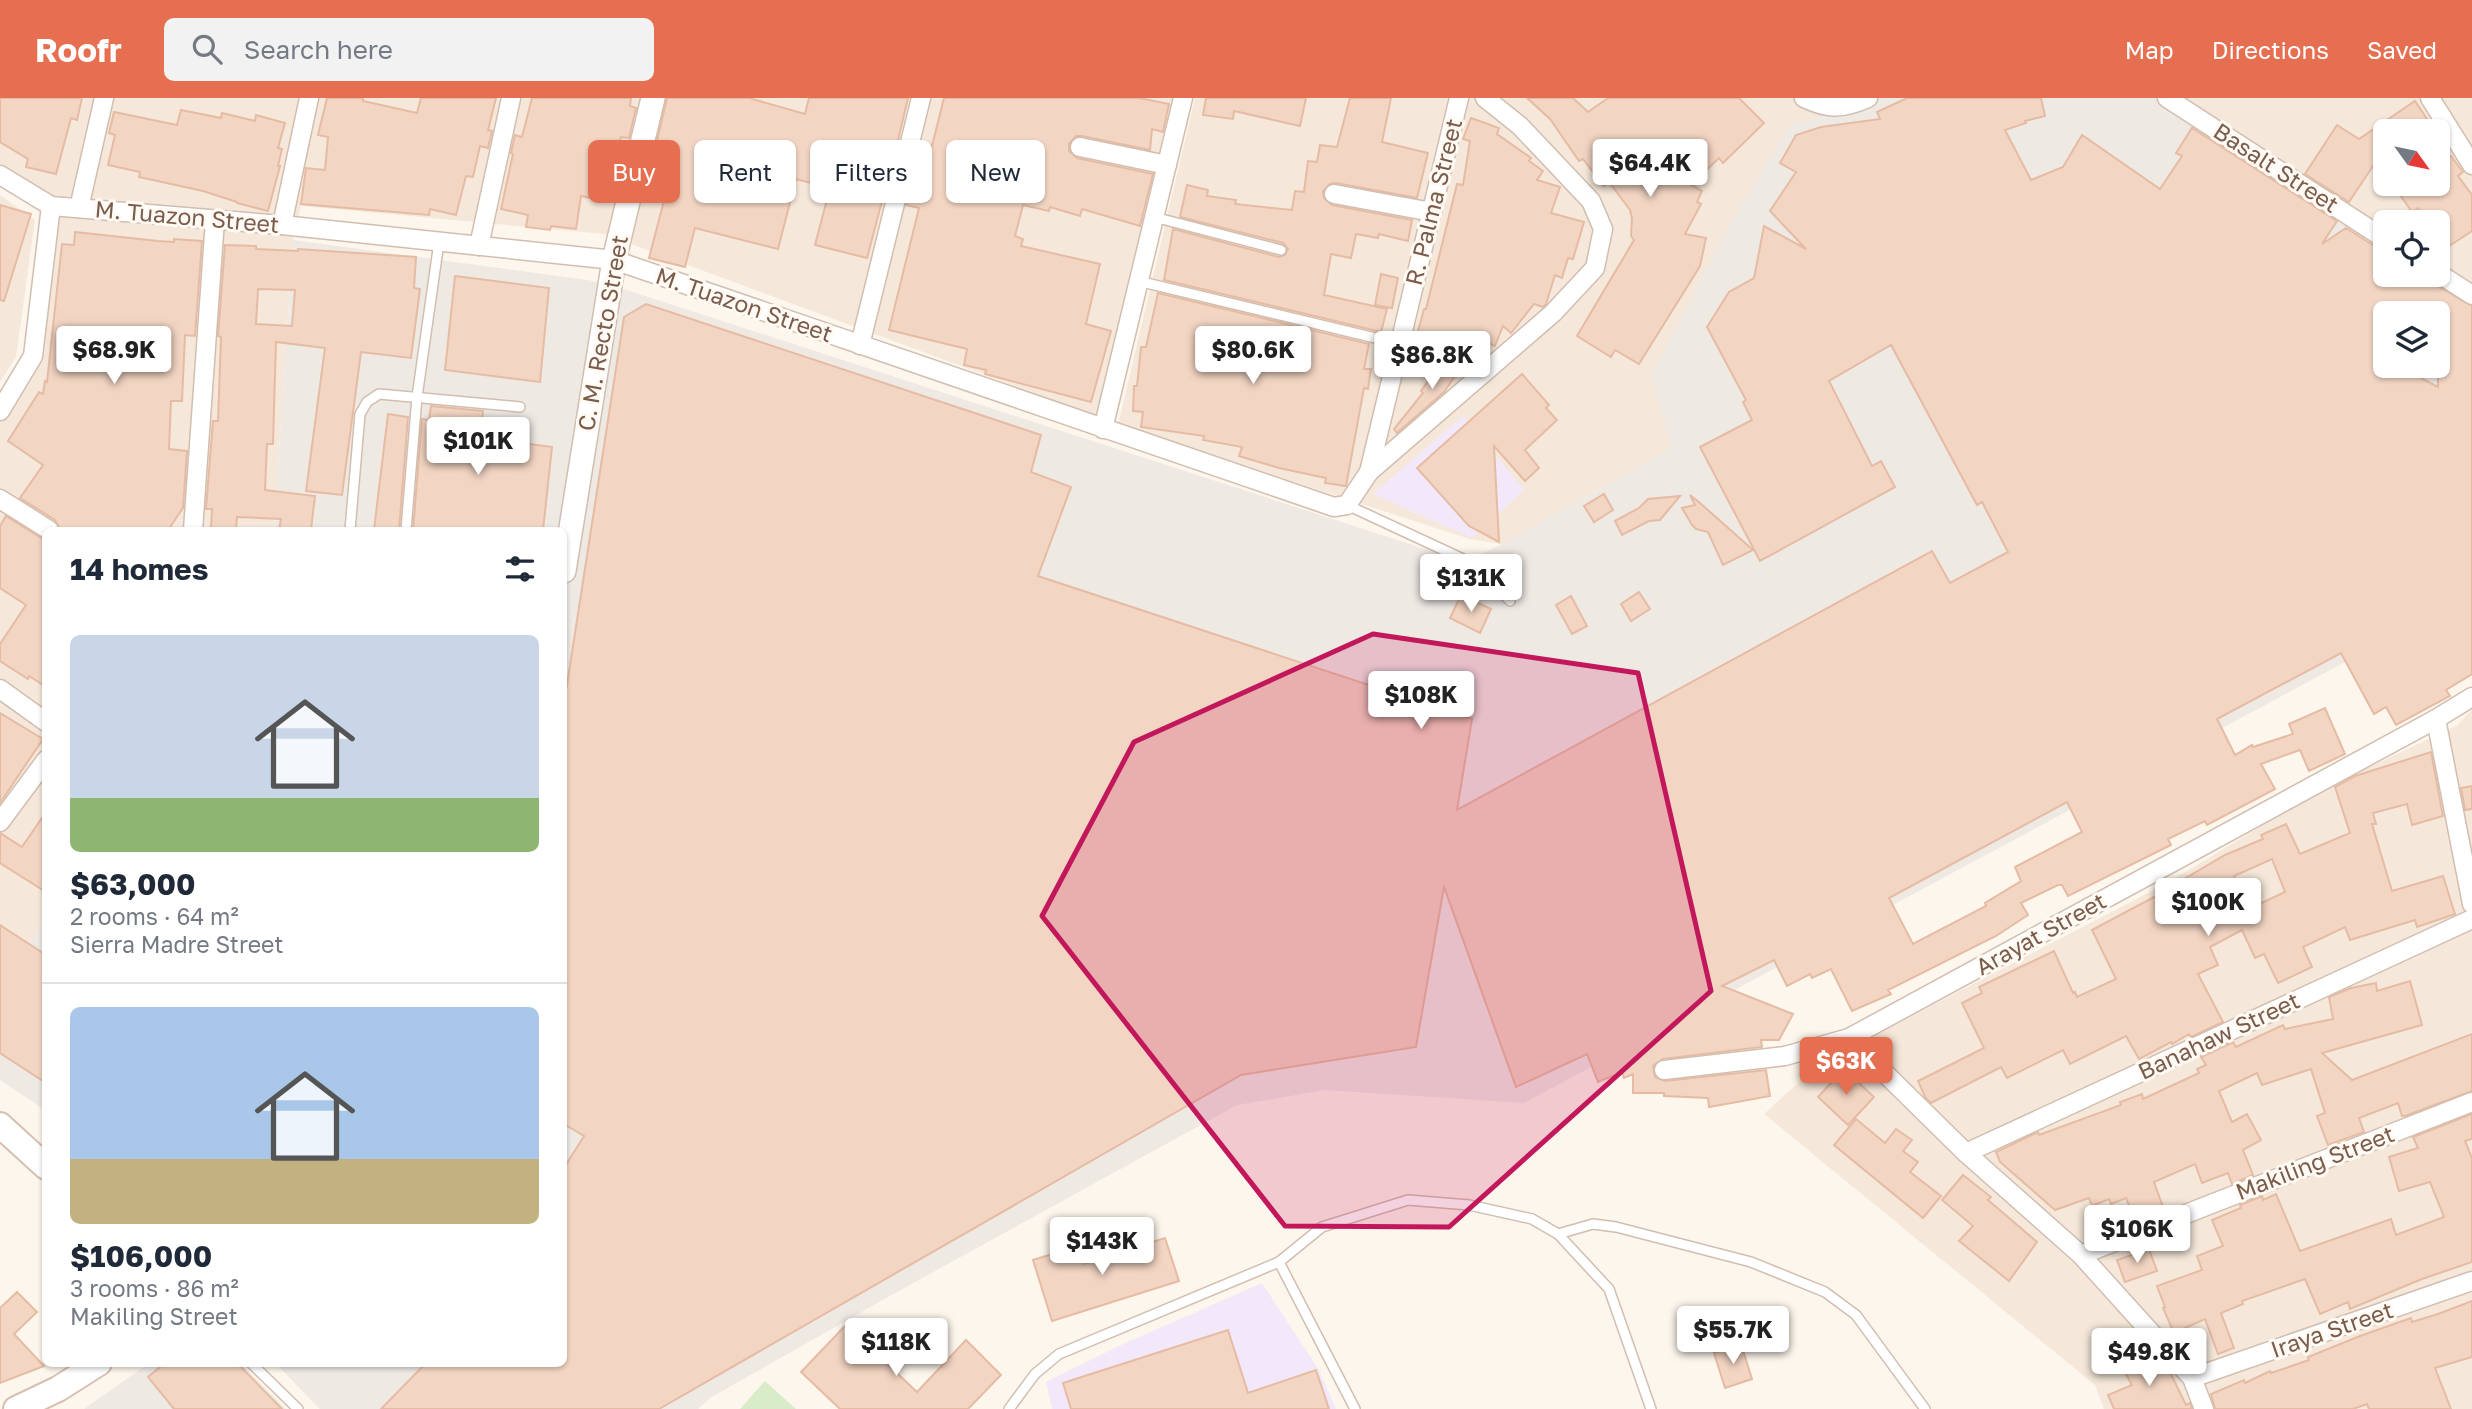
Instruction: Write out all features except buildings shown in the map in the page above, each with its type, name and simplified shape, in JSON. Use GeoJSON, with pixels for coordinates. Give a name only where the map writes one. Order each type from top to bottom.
{"type":"FeatureCollection","features":[{"type":"Feature","properties":{"kind":"main road"},"geometry":{"type":"LineString","coordinates":[[0,1125],[42,1163]]}},
{"type":"Feature","properties":{"kind":"main road"},"geometry":{"type":"LineString","coordinates":[[16,1409],[58,1389],[93,1367]]}},
{"type":"Feature","properties":{"kind":"street"},"geometry":{"type":"LineString","coordinates":[[79,208],[104,98]]}},
{"type":"Feature","properties":{"kind":"street"},"geometry":{"type":"LineString","coordinates":[[282,225],[309,98]]}},
{"type":"Feature","properties":{"kind":"street"},"geometry":{"type":"LineString","coordinates":[[479,246],[511,98]]}},
{"type":"Feature","properties":{"kind":"street","name":"C. M. Recto Street"},"geometry":{"type":"LineString","coordinates":[[567,552],[614,260],[653,98]]}},
{"type":"Feature","properties":{"kind":"street"},"geometry":{"type":"LineString","coordinates":[[860,345],[921,98]]}},
{"type":"Feature","properties":{"kind":"street"},"geometry":{"type":"LineString","coordinates":[[1103,429],[1183,98]]}},
{"type":"Feature","properties":{"kind":"street","name":"R. Palma Street"},"geometry":{"type":"LineString","coordinates":[[1347,505],[1370,472],[1459,98]]}},
{"type":"Feature","properties":{"kind":"street"},"geometry":{"type":"LineString","coordinates":[[1370,472],[1553,313],[1595,268],[1603,229],[1591,201],[1520,126],[1485,98]]}},
{"type":"Feature","properties":{"kind":"street"},"geometry":{"type":"LineString","coordinates":[[1804,98],[1821,106],[1848,107],[1868,98]]}},
{"type":"Feature","properties":{"kind":"street","name":"Basalt Street"},"geometry":{"type":"LineString","coordinates":[[2167,98],[2373,231]]}},
{"type":"Feature","properties":{"kind":"street"},"geometry":{"type":"LineString","coordinates":[[2430,98],[2472,165]]}},
{"type":"Feature","properties":{"kind":"street"},"geometry":{"type":"LineString","coordinates":[[1080,147],[1167,165]]}},
{"type":"Feature","properties":{"kind":"street","name":"M. Tuazon Street"},"geometry":{"type":"LineString","coordinates":[[0,175],[51,206],[282,225],[614,260],[1334,507],[1347,505]]}},
{"type":"Feature","properties":{"kind":"street"},"geometry":{"type":"LineString","coordinates":[[1334,194],[1432,212]]}},
{"type":"Feature","properties":{"kind":"street"},"geometry":{"type":"LineString","coordinates":[[0,411],[33,356],[51,206]]}},
{"type":"Feature","properties":{"kind":"street"},"geometry":{"type":"LineString","coordinates":[[194,527],[215,220]]}},
{"type":"Feature","properties":{"kind":"street"},"geometry":{"type":"LineString","coordinates":[[2450,281],[2472,295]]}},
{"type":"Feature","properties":{"kind":"street"},"geometry":{"type":"LineString","coordinates":[[0,499],[44,527]]}},
{"type":"Feature","properties":{"kind":"street"},"geometry":{"type":"LineString","coordinates":[[0,690],[42,719]]}},
{"type":"Feature","properties":{"kind":"street","name":"Arayat Street"},"geometry":{"type":"LineString","coordinates":[[1664,1070],[1785,1056],[1849,1038],[2472,697]]}},
{"type":"Feature","properties":{"kind":"street"},"geometry":{"type":"LineString","coordinates":[[2436,719],[2472,904]]}},
{"type":"Feature","properties":{"kind":"street"},"geometry":{"type":"LineString","coordinates":[[0,822],[42,765]]}},
{"type":"Feature","properties":{"kind":"street","name":"Banahaw Street"},"geometry":{"type":"LineString","coordinates":[[1966,1153],[2472,919]]}},
{"type":"Feature","properties":{"kind":"street"},"geometry":{"type":"LineString","coordinates":[[1849,1038],[1966,1153],[2081,1255],[2192,1378],[2204,1409]]}},
{"type":"Feature","properties":{"kind":"street","name":"Makiling Street"},"geometry":{"type":"LineString","coordinates":[[2081,1255],[2472,1102]]}},
{"type":"Feature","properties":{"kind":"street","name":"Iraya Street"},"geometry":{"type":"LineString","coordinates":[[2192,1378],[2472,1281]]}},
{"type":"Feature","properties":{"kind":"lane"},"geometry":{"type":"LineString","coordinates":[[1154,217],[1281,250]]}},
{"type":"Feature","properties":{"kind":"lane"},"geometry":{"type":"LineString","coordinates":[[406,527],[417,397],[439,242]]}},
{"type":"Feature","properties":{"kind":"lane"},"geometry":{"type":"LineString","coordinates":[[1138,281],[1400,344]]}},
{"type":"Feature","properties":{"kind":"lane"},"geometry":{"type":"LineString","coordinates":[[351,527],[360,414],[367,402],[379,394],[520,407]]}},
{"type":"Feature","properties":{"kind":"lane"},"geometry":{"type":"LineString","coordinates":[[1347,505],[1476,565],[1510,601]]}},
{"type":"Feature","properties":{"kind":"lane"},"geometry":{"type":"LineString","coordinates":[[1009,1409],[1035,1374],[1059,1354],[1279,1262],[1322,1227],[1408,1200],[1469,1205],[1532,1219],[1558,1234],[1609,1289],[1651,1409]]}},
{"type":"Feature","properties":{"kind":"lane"},"geometry":{"type":"LineString","coordinates":[[1558,1234],[1593,1224],[1616,1227],[1751,1262],[1825,1292],[1856,1315],[1926,1409]]}},
{"type":"Feature","properties":{"kind":"lane"},"geometry":{"type":"LineString","coordinates":[[1279,1262],[1355,1409]]}},
{"type":"Feature","properties":{"kind":"lane"},"geometry":{"type":"LineString","coordinates":[[255,1367],[298,1409]]}},
{"type":"Feature","properties":{"kind":"highlighted area"},"geometry":{"type":"Polygon","coordinates":[[[1373,634],[1638,673],[1711,991],[1449,1227],[1285,1226],[1042,916],[1134,742],[1373,634]]]}},
{"type":"Feature","properties":{"kind":"shaded area"},"geometry":{"type":"Polygon","coordinates":[[[0,98],[1184,98],[1099,417],[604,234],[301,206],[293,240],[274,527],[42,527],[42,924],[0,986],[0,421],[38,361],[57,223],[0,186],[0,98]]]}},
{"type":"Feature","properties":{"kind":"shaded area"},"geometry":{"type":"Polygon","coordinates":[[[1195,98],[1878,98],[1789,126],[1652,375],[1672,448],[1502,544],[1470,539],[1118,425],[1195,98]]]}},
{"type":"Feature","properties":{"kind":"shaded area"},"geometry":{"type":"Polygon","coordinates":[[[1878,98],[2169,98],[2373,234],[2373,287],[2450,287],[2450,285],[2472,299],[2472,594],[1524,1103],[1325,1090],[1237,1105],[888,1297],[710,1398],[698,1409],[320,1409],[279,1367],[567,1367],[567,527],[274,527],[293,240],[588,280],[627,290],[1465,562],[1672,448],[1652,375],[1730,224],[1789,126],[1878,98]]]}},
{"type":"Feature","properties":{"kind":"shaded area"},"geometry":{"type":"Polygon","coordinates":[[[2169,98],[2472,98],[2472,297],[2450,283],[2450,210],[2373,210],[2373,232],[2169,98]]]}},
{"type":"Feature","properties":{"kind":"shaded area"},"geometry":{"type":"Polygon","coordinates":[[[0,195],[35,220],[16,357],[0,382],[0,195]]]}},
{"type":"Feature","properties":{"kind":"shaded area"},"geometry":{"type":"Polygon","coordinates":[[[1463,416],[1524,490],[1472,538],[1373,494],[1463,416]]]}},
{"type":"Feature","properties":{"kind":"shaded area"},"geometry":{"type":"Polygon","coordinates":[[[2472,710],[2472,1409],[2104,1409],[2095,1385],[1764,1114],[1819,1064],[2167,883],[2321,790],[2456,726],[2472,710]]]}},
{"type":"Feature","properties":{"kind":"shaded area"},"geometry":{"type":"Polygon","coordinates":[[[42,924],[42,1108],[0,1080],[0,986],[42,924]]]}},
{"type":"Feature","properties":{"kind":"shaded area"},"geometry":{"type":"Polygon","coordinates":[[[1262,1283],[1319,1370],[1336,1409],[1052,1409],[1046,1382],[1121,1345],[1262,1283]]]}},
{"type":"Feature","properties":{"kind":"shaded area"},"geometry":{"type":"Polygon","coordinates":[[[143,1367],[244,1367],[286,1409],[84,1409],[143,1367]]]}},
{"type":"Feature","properties":{"kind":"green space"},"geometry":{"type":"Polygon","coordinates":[[[765,1381],[796,1409],[740,1409],[765,1381]]]}}]}
